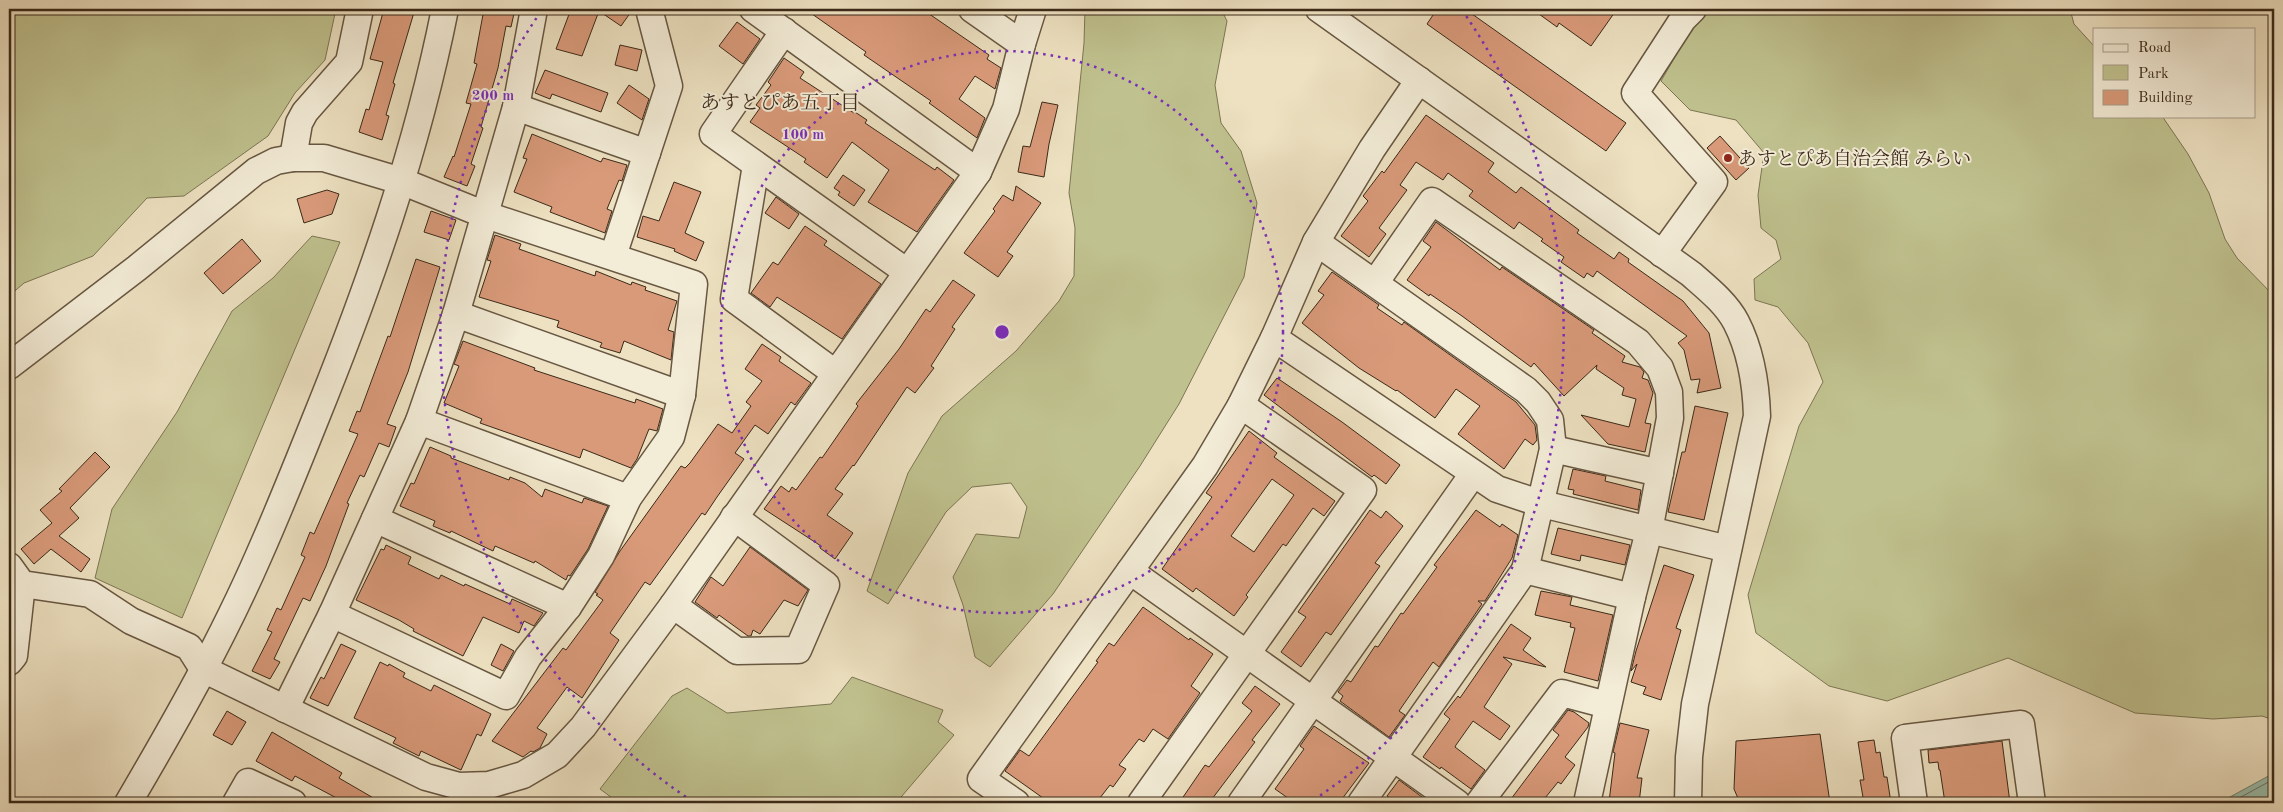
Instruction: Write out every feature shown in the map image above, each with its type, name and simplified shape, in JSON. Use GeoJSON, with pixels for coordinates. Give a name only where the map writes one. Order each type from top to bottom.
{"type":"FeatureCollection","features":[{"type":"Feature","properties":{"kind":"street"},"geometry":{"type":"LineString","coordinates":[[293,158],[298,123],[305,112],[349,62],[360,9]]}},
{"type":"Feature","properties":{"kind":"street"},"geometry":{"type":"LineString","coordinates":[[131,802],[203,669],[258,556],[348,339],[401,181],[435,58],[446,9]]}},
{"type":"Feature","properties":{"kind":"street"},"geometry":{"type":"LineString","coordinates":[[285,709],[332,614],[420,421],[456,314],[483,214],[516,107],[534,9]]}},
{"type":"Feature","properties":{"kind":"street"},"geometry":{"type":"LineString","coordinates":[[613,256],[670,86],[649,9]]}},
{"type":"Feature","properties":{"kind":"street"},"geometry":{"type":"LineString","coordinates":[[753,9],[978,172]]}},
{"type":"Feature","properties":{"kind":"street"},"geometry":{"type":"LineString","coordinates":[[972,9],[1022,44]]}},
{"type":"Feature","properties":{"kind":"street"},"geometry":{"type":"LineString","coordinates":[[9,662],[14,656],[13,574],[90,594],[131,622],[189,647],[203,669],[426,777],[459,786],[489,785],[523,776],[557,755],[583,727],[673,605],[978,172],[1006,109],[1033,9]]}},
{"type":"Feature","properties":{"kind":"street"},"geometry":{"type":"LineString","coordinates":[[1319,9],[1691,274],[1717,298],[1736,321],[1748,351],[1756,384],[1757,416],[1695,704],[1689,757],[1688,803]]}},
{"type":"Feature","properties":{"kind":"street"},"geometry":{"type":"LineString","coordinates":[[1662,254],[1714,182],[1635,94],[1683,19],[1693,9]]}},
{"type":"Feature","properties":{"kind":"street"},"geometry":{"type":"LineString","coordinates":[[784,31],[713,134],[907,272]]}},
{"type":"Feature","properties":{"kind":"street"},"geometry":{"type":"LineString","coordinates":[[1016,803],[982,779],[1205,466],[1240,405],[1274,338],[1316,242],[1372,149],[1419,80]]}},
{"type":"Feature","properties":{"kind":"street"},"geometry":{"type":"LineString","coordinates":[[516,107],[647,153]]}},
{"type":"Feature","properties":{"kind":"street"},"geometry":{"type":"LineString","coordinates":[[9,366],[138,268],[256,171],[276,161],[293,158],[324,158],[401,181],[483,214],[694,284],[682,395],[671,437],[628,498],[601,556],[568,607],[528,656],[506,696],[332,614]]}},
{"type":"Feature","properties":{"kind":"street"},"geometry":{"type":"LineString","coordinates":[[756,165],[734,299],[835,373]]}},
{"type":"Feature","properties":{"kind":"street"},"geometry":{"type":"LineString","coordinates":[[1374,283],[1432,201],[1638,342],[1660,368],[1669,392],[1670,418],[1649,531],[1607,705],[1587,803]]}},
{"type":"Feature","properties":{"kind":"street"},"geometry":{"type":"LineString","coordinates":[[1316,242],[1526,390],[1538,402],[1550,420],[1553,448],[1542,504],[1525,570],[1361,803]]}},
{"type":"Feature","properties":{"kind":"street"},"geometry":{"type":"LineString","coordinates":[[456,314],[682,395]]}},
{"type":"Feature","properties":{"kind":"street"},"geometry":{"type":"LineString","coordinates":[[1274,338],[1497,489],[1542,504],[1728,549]]}},
{"type":"Feature","properties":{"kind":"street"},"geometry":{"type":"LineString","coordinates":[[1141,803],[1248,655],[1363,490],[1240,405]]}},
{"type":"Feature","properties":{"kind":"street"},"geometry":{"type":"LineString","coordinates":[[420,421],[628,498]]}},
{"type":"Feature","properties":{"kind":"street"},"geometry":{"type":"LineString","coordinates":[[1553,448],[1660,473]]}},
{"type":"Feature","properties":{"kind":"street"},"geometry":{"type":"LineString","coordinates":[[1241,803],[1473,474]]}},
{"type":"Feature","properties":{"kind":"street"},"geometry":{"type":"LineString","coordinates":[[673,605],[736,651],[798,650],[826,585],[734,518]]}},
{"type":"Feature","properties":{"kind":"street"},"geometry":{"type":"LineString","coordinates":[[375,519],[568,607]]}},
{"type":"Feature","properties":{"kind":"street"},"geometry":{"type":"LineString","coordinates":[[1525,570],[1632,596]]}},
{"type":"Feature","properties":{"kind":"street"},"geometry":{"type":"LineString","coordinates":[[1130,571],[1458,803]]}},
{"type":"Feature","properties":{"kind":"street"},"geometry":{"type":"LineString","coordinates":[[1478,803],[1562,693],[1607,705]]}},
{"type":"Feature","properties":{"kind":"street"},"geometry":{"type":"LineString","coordinates":[[1914,803],[1905,738],[2021,724],[2032,803]]}},
{"type":"Feature","properties":{"kind":"street"},"geometry":{"type":"LineString","coordinates":[[236,803],[248,782],[293,803]]}},
{"type":"Feature","properties":{"kind":"green space"},"geometry":{"type":"Polygon","coordinates":[[[9,9],[336,9],[325,60],[295,93],[268,136],[184,196],[147,198],[93,256],[24,283],[9,296],[9,9]]]}},
{"type":"Feature","properties":{"kind":"green space"},"geometry":{"type":"Polygon","coordinates":[[[1085,9],[1221,9],[1227,21],[1215,85],[1221,123],[1241,151],[1257,203],[1244,277],[1179,404],[1140,466],[1053,594],[990,667],[975,657],[963,605],[953,577],[976,534],[1019,538],[1027,507],[1011,483],[972,487],[946,512],[888,604],[867,591],[908,473],[942,416],[1016,351],[1059,301],[1074,276],[1075,228],[1069,193],[1084,43],[1085,9]]]}},
{"type":"Feature","properties":{"kind":"green space"},"geometry":{"type":"Polygon","coordinates":[[[1711,9],[2070,9],[2074,24],[2093,45],[2093,118],[2163,118],[2188,154],[2209,193],[2225,239],[2237,258],[2274,296],[2274,720],[2262,716],[2213,719],[2135,713],[2008,658],[1887,701],[1829,686],[1756,633],[1748,595],[1799,426],[1823,382],[1808,343],[1778,307],[1755,300],[1754,279],[1781,259],[1776,240],[1761,228],[1758,195],[1764,153],[1736,120],[1690,110],[1661,81],[1694,24],[1711,9]]]}},
{"type":"Feature","properties":{"kind":"green space"},"geometry":{"type":"Polygon","coordinates":[[[312,236],[340,242],[182,618],[95,578],[112,509],[177,412],[232,311],[273,278],[312,236]]]}},
{"type":"Feature","properties":{"kind":"green space"},"geometry":{"type":"Polygon","coordinates":[[[852,677],[943,710],[938,722],[954,735],[896,803],[619,803],[600,789],[672,696],[687,688],[727,713],[831,704],[852,677]]]}},
{"type":"Feature","properties":{"kind":"water"},"geometry":{"type":"Polygon","coordinates":[[[2274,773],[2274,803],[2219,803],[2274,773]]]}},
{"type":"Feature","properties":{"kind":"building"},"geometry":{"type":"Polygon","coordinates":[[[384,9],[415,9],[393,83],[395,84],[386,115],[389,116],[382,140],[359,132],[366,109],[369,110],[383,62],[370,59],[384,9]]]}},
{"type":"Feature","properties":{"kind":"building"},"geometry":{"type":"Polygon","coordinates":[[[484,9],[515,9],[511,27],[506,26],[498,68],[481,127],[483,128],[471,164],[475,166],[467,186],[444,177],[454,157],[471,104],[466,103],[477,64],[474,63],[484,9]]]}},
{"type":"Feature","properties":{"kind":"building"},"geometry":{"type":"Polygon","coordinates":[[[571,9],[633,9],[621,26],[599,11],[582,56],[556,49],[571,9]]]}},
{"type":"Feature","properties":{"kind":"building"},"geometry":{"type":"Polygon","coordinates":[[[805,9],[922,9],[989,55],[987,59],[1001,68],[995,89],[975,76],[959,99],[985,118],[977,138],[929,103],[931,101],[864,55],[866,52],[805,9]]]}},
{"type":"Feature","properties":{"kind":"building"},"geometry":{"type":"Polygon","coordinates":[[[1437,9],[1465,9],[1626,123],[1606,151],[1427,24],[1437,9]]]}},
{"type":"Feature","properties":{"kind":"building"},"geometry":{"type":"Polygon","coordinates":[[[1532,9],[1617,9],[1591,46],[1559,23],[1557,27],[1532,9]]]}},
{"type":"Feature","properties":{"kind":"building"},"geometry":{"type":"Polygon","coordinates":[[[737,22],[760,39],[743,64],[719,46],[737,22]]]}},
{"type":"Feature","properties":{"kind":"building"},"geometry":{"type":"Polygon","coordinates":[[[620,45],[642,50],[637,71],[615,65],[620,45]]]}},
{"type":"Feature","properties":{"kind":"building"},"geometry":{"type":"Polygon","coordinates":[[[784,58],[804,72],[800,78],[867,120],[865,123],[935,170],[937,167],[954,180],[917,232],[868,202],[889,170],[852,142],[827,178],[804,162],[806,159],[750,122],[760,108],[756,105],[771,85],[768,82],[784,58]]]}},
{"type":"Feature","properties":{"kind":"building"},"geometry":{"type":"Polygon","coordinates":[[[545,70],[608,93],[601,112],[552,94],[550,99],[535,93],[545,70]]]}},
{"type":"Feature","properties":{"kind":"building"},"geometry":{"type":"Polygon","coordinates":[[[629,85],[649,99],[642,120],[617,103],[629,85]]]}},
{"type":"Feature","properties":{"kind":"building"},"geometry":{"type":"Polygon","coordinates":[[[1042,102],[1058,105],[1044,177],[1018,172],[1023,146],[1030,147],[1042,102]]]}},
{"type":"Feature","properties":{"kind":"building"},"geometry":{"type":"Polygon","coordinates":[[[1426,115],[1494,163],[1488,172],[1516,193],[1521,187],[1579,230],[1577,233],[1614,259],[1619,252],[1629,259],[1628,262],[1683,301],[1709,333],[1721,388],[1697,393],[1700,379],[1691,380],[1684,350],[1678,343],[1687,336],[1597,271],[1593,277],[1587,273],[1584,278],[1561,262],[1564,257],[1541,241],[1543,239],[1519,222],[1514,229],[1469,196],[1473,191],[1448,173],[1443,180],[1416,162],[1400,185],[1407,190],[1379,228],[1386,234],[1369,257],[1341,236],[1368,201],[1363,196],[1382,171],[1384,173],[1426,115]]]}},
{"type":"Feature","properties":{"kind":"building"},"geometry":{"type":"Polygon","coordinates":[[[532,134],[601,162],[603,158],[627,165],[622,181],[619,180],[607,209],[612,211],[605,233],[550,212],[552,207],[514,192],[527,159],[523,158],[532,134]]]}},
{"type":"Feature","properties":{"kind":"building","name":"あすとぴあ自治会館 みらい"},"geometry":{"type":"Polygon","coordinates":[[[1720,136],[1749,168],[1736,180],[1707,148],[1720,136]]]}},
{"type":"Feature","properties":{"kind":"building"},"geometry":{"type":"Polygon","coordinates":[[[843,175],[865,190],[854,206],[838,195],[840,192],[834,188],[843,175]]]}},
{"type":"Feature","properties":{"kind":"building"},"geometry":{"type":"Polygon","coordinates":[[[674,182],[701,192],[685,233],[704,242],[696,261],[674,251],[675,249],[637,237],[643,216],[659,221],[674,182]]]}},
{"type":"Feature","properties":{"kind":"building"},"geometry":{"type":"Polygon","coordinates":[[[1016,186],[1041,203],[1007,252],[1013,256],[998,277],[964,253],[995,211],[993,209],[1003,195],[1013,201],[1016,186]]]}},
{"type":"Feature","properties":{"kind":"building"},"geometry":{"type":"Polygon","coordinates":[[[327,190],[339,194],[332,214],[304,223],[297,199],[327,190]]]}},
{"type":"Feature","properties":{"kind":"building"},"geometry":{"type":"Polygon","coordinates":[[[776,197],[799,214],[789,229],[765,213],[776,197]]]}},
{"type":"Feature","properties":{"kind":"building"},"geometry":{"type":"Polygon","coordinates":[[[431,211],[456,220],[449,240],[424,232],[431,211]]]}},
{"type":"Feature","properties":{"kind":"building"},"geometry":{"type":"Polygon","coordinates":[[[1436,222],[1500,270],[1502,267],[1594,330],[1592,333],[1625,356],[1622,362],[1640,367],[1644,372],[1642,378],[1648,380],[1653,393],[1645,423],[1651,424],[1645,452],[1608,444],[1581,415],[1629,427],[1636,399],[1622,395],[1624,388],[1596,369],[1597,365],[1564,396],[1534,363],[1531,367],[1462,316],[1407,280],[1431,247],[1423,241],[1436,222]]]}},
{"type":"Feature","properties":{"kind":"building"},"geometry":{"type":"Polygon","coordinates":[[[805,226],[827,241],[824,245],[881,284],[842,339],[777,297],[770,307],[751,293],[773,262],[778,265],[805,226]]]}},
{"type":"Feature","properties":{"kind":"building"},"geometry":{"type":"Polygon","coordinates":[[[495,235],[521,244],[519,249],[595,276],[596,271],[631,285],[632,282],[646,287],[645,290],[677,301],[668,330],[674,332],[671,360],[624,341],[620,353],[600,347],[602,343],[557,327],[559,321],[479,297],[491,261],[487,260],[495,235]]]}},
{"type":"Feature","properties":{"kind":"building"},"geometry":{"type":"Polygon","coordinates":[[[242,239],[261,261],[223,294],[204,273],[242,239]]]}},
{"type":"Feature","properties":{"kind":"building"},"geometry":{"type":"Polygon","coordinates":[[[416,259],[440,267],[408,372],[387,424],[396,427],[389,447],[379,443],[364,477],[360,475],[347,503],[349,504],[326,566],[310,601],[303,598],[274,659],[280,662],[270,679],[252,671],[272,632],[267,630],[277,608],[281,610],[305,557],[301,555],[310,532],[314,534],[358,434],[349,431],[357,411],[360,412],[388,336],[390,337],[416,259]]]}},
{"type":"Feature","properties":{"kind":"building"},"geometry":{"type":"Polygon","coordinates":[[[1332,272],[1379,305],[1377,308],[1402,325],[1404,322],[1516,402],[1535,425],[1537,440],[1533,445],[1525,439],[1504,469],[1458,434],[1480,406],[1456,389],[1435,418],[1397,390],[1359,368],[1302,323],[1324,295],[1318,291],[1332,272]]]}},
{"type":"Feature","properties":{"kind":"building"},"geometry":{"type":"Polygon","coordinates":[[[953,280],[975,295],[952,327],[955,329],[931,366],[934,368],[915,393],[907,387],[854,466],[835,489],[843,494],[827,515],[853,533],[835,559],[820,548],[821,546],[764,509],[781,486],[789,492],[792,487],[796,490],[820,457],[822,458],[858,406],[856,404],[899,349],[926,309],[930,312],[953,280]]]}},
{"type":"Feature","properties":{"kind":"building"},"geometry":{"type":"Polygon","coordinates":[[[463,341],[535,368],[534,370],[635,403],[636,399],[663,409],[657,431],[649,429],[637,459],[631,468],[583,449],[580,458],[480,423],[482,419],[444,403],[459,366],[454,364],[463,341]]]}},
{"type":"Feature","properties":{"kind":"building"},"geometry":{"type":"Polygon","coordinates":[[[762,344],[781,357],[779,361],[811,383],[795,405],[791,402],[768,434],[755,425],[735,453],[744,459],[705,515],[702,513],[650,585],[645,582],[610,633],[619,640],[582,698],[567,687],[537,728],[547,734],[540,748],[533,752],[531,751],[523,757],[492,741],[563,648],[566,650],[603,600],[595,592],[620,551],[681,466],[685,468],[690,463],[718,424],[732,433],[751,406],[746,402],[762,381],[745,369],[762,344]]]}},
{"type":"Feature","properties":{"kind":"building"},"geometry":{"type":"Polygon","coordinates":[[[1277,378],[1342,422],[1400,465],[1386,484],[1374,475],[1372,477],[1264,395],[1277,378]]]}},
{"type":"Feature","properties":{"kind":"building"},"geometry":{"type":"Polygon","coordinates":[[[1695,406],[1728,413],[1704,520],[1668,512],[1682,452],[1685,452],[1695,406]]]}},
{"type":"Feature","properties":{"kind":"building"},"geometry":{"type":"Polygon","coordinates":[[[1249,431],[1277,453],[1274,457],[1335,501],[1324,516],[1313,508],[1286,546],[1283,544],[1246,595],[1248,597],[1234,616],[1196,588],[1193,592],[1162,569],[1212,497],[1206,493],[1249,431]],[[1272,479],[1231,536],[1254,552],[1294,495],[1272,479]]]}},
{"type":"Feature","properties":{"kind":"building"},"geometry":{"type":"Polygon","coordinates":[[[430,447],[451,456],[451,458],[509,480],[510,477],[525,483],[542,497],[545,489],[582,503],[584,498],[608,506],[588,549],[570,576],[568,575],[566,580],[535,561],[534,563],[495,546],[493,551],[451,531],[450,533],[433,526],[435,521],[400,506],[411,483],[414,484],[430,447]]]}},
{"type":"Feature","properties":{"kind":"building"},"geometry":{"type":"Polygon","coordinates":[[[95,452],[110,467],[70,508],[79,518],[59,536],[90,559],[81,572],[51,549],[34,564],[21,549],[52,523],[40,510],[62,491],[59,489],[95,452]]]}},
{"type":"Feature","properties":{"kind":"building"},"geometry":{"type":"Polygon","coordinates":[[[1573,469],[1606,476],[1605,481],[1641,490],[1638,510],[1573,494],[1574,490],[1568,489],[1573,469]]]}},
{"type":"Feature","properties":{"kind":"building"},"geometry":{"type":"Polygon","coordinates":[[[1370,510],[1381,518],[1386,511],[1403,526],[1375,563],[1380,566],[1331,635],[1326,632],[1301,667],[1281,652],[1306,617],[1298,612],[1370,510]]]}},
{"type":"Feature","properties":{"kind":"building"},"geometry":{"type":"Polygon","coordinates":[[[1476,510],[1500,527],[1502,524],[1518,535],[1512,558],[1485,601],[1478,601],[1482,604],[1439,667],[1433,662],[1399,711],[1405,715],[1389,737],[1340,701],[1343,696],[1338,692],[1347,680],[1351,682],[1375,646],[1378,647],[1401,613],[1403,614],[1437,567],[1434,565],[1476,510]]]}},
{"type":"Feature","properties":{"kind":"building"},"geometry":{"type":"Polygon","coordinates":[[[1558,528],[1630,545],[1625,565],[1581,555],[1580,561],[1551,554],[1558,528]]]}},
{"type":"Feature","properties":{"kind":"building"},"geometry":{"type":"Polygon","coordinates":[[[386,545],[411,557],[408,564],[439,579],[441,575],[510,604],[512,599],[543,613],[534,626],[524,621],[519,633],[483,617],[463,656],[413,631],[414,629],[399,620],[356,600],[381,549],[384,550],[386,545]]]}},
{"type":"Feature","properties":{"kind":"building"},"geometry":{"type":"Polygon","coordinates":[[[750,547],[808,590],[798,606],[784,600],[760,634],[753,630],[751,636],[748,636],[719,615],[717,618],[695,602],[711,577],[723,586],[750,547]]]}},
{"type":"Feature","properties":{"kind":"building"},"geometry":{"type":"Polygon","coordinates":[[[1664,565],[1694,575],[1676,628],[1681,630],[1661,700],[1643,694],[1646,687],[1631,682],[1637,664],[1631,671],[1664,565]]]}},
{"type":"Feature","properties":{"kind":"building"},"geometry":{"type":"Polygon","coordinates":[[[1541,591],[1572,597],[1570,605],[1613,615],[1598,681],[1564,672],[1575,628],[1570,627],[1571,623],[1535,615],[1541,591]]]}},
{"type":"Feature","properties":{"kind":"building"},"geometry":{"type":"Polygon","coordinates":[[[1143,607],[1189,640],[1190,638],[1213,654],[1191,686],[1200,693],[1168,739],[1153,729],[1144,742],[1139,739],[1119,765],[1126,769],[1113,787],[1110,785],[1096,803],[1050,803],[1005,771],[1020,750],[1029,756],[1098,662],[1096,661],[1109,643],[1114,646],[1143,607]]]}},
{"type":"Feature","properties":{"kind":"building"},"geometry":{"type":"Polygon","coordinates":[[[1511,624],[1531,638],[1523,650],[1546,667],[1503,657],[1512,664],[1484,707],[1510,726],[1500,740],[1473,721],[1455,747],[1485,770],[1471,789],[1441,767],[1440,769],[1423,757],[1450,719],[1444,714],[1458,696],[1460,698],[1511,624]]]}},
{"type":"Feature","properties":{"kind":"building"},"geometry":{"type":"Polygon","coordinates":[[[341,644],[356,651],[328,706],[310,698],[321,677],[324,679],[341,644]]]}},
{"type":"Feature","properties":{"kind":"building"},"geometry":{"type":"Polygon","coordinates":[[[501,644],[514,651],[503,671],[491,665],[501,644]]]}},
{"type":"Feature","properties":{"kind":"building"},"geometry":{"type":"Polygon","coordinates":[[[380,662],[388,666],[389,664],[405,673],[403,677],[431,691],[434,685],[491,714],[481,736],[477,734],[461,770],[421,751],[419,756],[393,743],[396,738],[354,718],[380,662]]]}},
{"type":"Feature","properties":{"kind":"building"},"geometry":{"type":"Polygon","coordinates":[[[1255,686],[1280,704],[1252,740],[1255,742],[1209,803],[1179,803],[1205,765],[1209,767],[1252,711],[1242,703],[1255,686]]]}},
{"type":"Feature","properties":{"kind":"building"},"geometry":{"type":"Polygon","coordinates":[[[1568,710],[1589,723],[1565,757],[1575,765],[1561,784],[1558,782],[1541,803],[1508,803],[1559,735],[1553,730],[1568,710]]]}},
{"type":"Feature","properties":{"kind":"building"},"geometry":{"type":"Polygon","coordinates":[[[227,711],[246,722],[232,745],[213,735],[227,711]]]}},
{"type":"Feature","properties":{"kind":"building"},"geometry":{"type":"Polygon","coordinates":[[[1620,723],[1649,730],[1637,778],[1642,778],[1639,803],[1609,802],[1615,753],[1613,752],[1620,723]]]}},
{"type":"Feature","properties":{"kind":"building"},"geometry":{"type":"Polygon","coordinates":[[[1314,726],[1369,763],[1339,803],[1295,803],[1275,789],[1304,749],[1300,746],[1314,726]]]}},
{"type":"Feature","properties":{"kind":"building"},"geometry":{"type":"Polygon","coordinates":[[[272,732],[342,773],[339,778],[382,803],[346,803],[295,776],[292,781],[256,761],[272,732]]]}},
{"type":"Feature","properties":{"kind":"building"},"geometry":{"type":"Polygon","coordinates":[[[1820,734],[1830,803],[1740,803],[1734,789],[1736,741],[1820,734]]]}},
{"type":"Feature","properties":{"kind":"building"},"geometry":{"type":"Polygon","coordinates":[[[1874,740],[1876,753],[1880,752],[1884,777],[1887,777],[1891,803],[1864,803],[1860,780],[1864,780],[1858,742],[1874,740]]]}},
{"type":"Feature","properties":{"kind":"building"},"geometry":{"type":"Polygon","coordinates":[[[2002,741],[2010,803],[1945,803],[1938,762],[1929,763],[1928,750],[2002,741]]]}},
{"type":"Feature","properties":{"kind":"building"},"geometry":{"type":"Polygon","coordinates":[[[1399,780],[1422,797],[1417,803],[1398,803],[1387,796],[1399,780]]]}},
{"type":"Feature","properties":{"kind":"place","name":"あすとぴあ自治会館 みらい"},"geometry":{"type":"Point","coordinates":[1728,158]}},
{"type":"Feature","properties":{"kind":"district","name":"あすとぴあ五丁目"},"geometry":{"type":"Point","coordinates":[780,102]}}]}
